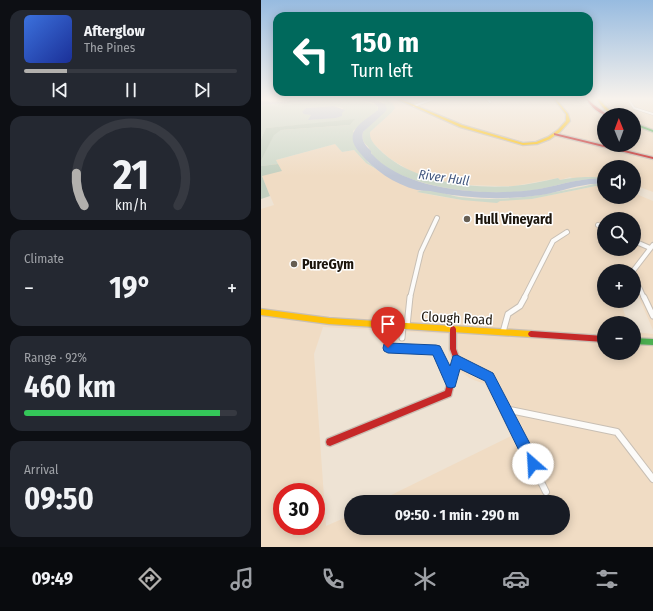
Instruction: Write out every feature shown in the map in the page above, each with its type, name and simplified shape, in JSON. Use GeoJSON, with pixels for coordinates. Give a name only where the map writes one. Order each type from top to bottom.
{"type":"FeatureCollection","features":[{"type":"Feature","properties":{"kind":"main road"},"geometry":{"type":"LineString","coordinates":[[458,125],[523,144],[541,143],[555,134],[564,125]]}},
{"type":"Feature","properties":{"kind":"main road"},"geometry":{"type":"LineString","coordinates":[[641,129],[653,133]]}},
{"type":"Feature","properties":{"kind":"main road"},"geometry":{"type":"LineString","coordinates":[[555,134],[653,158]]}},
{"type":"Feature","properties":{"kind":"main road","name":"Clough Road"},"geometry":{"type":"LineString","coordinates":[[261,312],[329,321],[597,339]]}},
{"type":"Feature","properties":{"kind":"main road"},"geometry":{"type":"LineString","coordinates":[[330,442],[448,393],[457,360],[453,353],[452,347],[453,330]]}},
{"type":"Feature","properties":{"kind":"main road"},"geometry":{"type":"LineString","coordinates":[[641,341],[653,342]]}},
{"type":"Feature","properties":{"kind":"street"},"geometry":{"type":"LineString","coordinates":[[402,338],[421,252],[437,218]]}},
{"type":"Feature","properties":{"kind":"street"},"geometry":{"type":"LineString","coordinates":[[503,332],[508,314],[520,306],[553,241],[567,232]]}},
{"type":"Feature","properties":{"kind":"street"},"geometry":{"type":"LineString","coordinates":[[639,264],[652,247],[641,243]]}},
{"type":"Feature","properties":{"kind":"street"},"geometry":{"type":"LineString","coordinates":[[641,291],[653,316]]}},
{"type":"Feature","properties":{"kind":"street"},"geometry":{"type":"LineString","coordinates":[[388,348],[436,350],[451,382]]}},
{"type":"Feature","properties":{"kind":"street"},"geometry":{"type":"LineString","coordinates":[[457,360],[489,377],[546,492]]}},
{"type":"Feature","properties":{"kind":"street"},"geometry":{"type":"LineString","coordinates":[[505,409],[617,432],[653,479]]}},
{"type":"Feature","properties":{"kind":"shaded area"},"geometry":{"type":"Polygon","coordinates":[[[359,125],[371,125],[363,132],[363,140],[371,153],[385,166],[403,176],[446,188],[469,191],[513,192],[550,187],[585,179],[597,179],[597,184],[588,184],[549,194],[528,197],[501,198],[461,196],[417,190],[400,184],[378,171],[355,146],[353,133],[359,125]]]}},
{"type":"Feature","properties":{"kind":"shaded area"},"geometry":{"type":"Polygon","coordinates":[[[378,125],[597,125],[597,152],[641,152],[641,125],[653,125],[653,192],[641,188],[641,160],[597,160],[597,178],[574,179],[570,177],[560,180],[558,178],[514,186],[471,185],[450,183],[412,172],[389,158],[370,139],[370,132],[378,125]]]}},
{"type":"Feature","properties":{"kind":"shaded area"},"geometry":{"type":"Polygon","coordinates":[[[335,144],[342,152],[354,150],[366,163],[403,185],[420,190],[418,192],[437,196],[462,200],[532,199],[597,186],[597,204],[641,204],[641,196],[653,201],[653,330],[641,302],[641,264],[597,264],[597,308],[623,308],[625,316],[597,316],[597,360],[641,360],[641,333],[653,334],[653,547],[261,547],[261,209],[274,205],[262,176],[276,160],[335,144]],[[323,327],[314,354],[323,483],[273,483],[273,535],[325,535],[325,512],[326,526],[344,518],[344,535],[570,535],[570,495],[391,495],[511,436],[485,384],[471,379],[454,367],[448,356],[449,334],[323,327]]]}},
{"type":"Feature","properties":{"kind":"green space"},"geometry":{"type":"Polygon","coordinates":[[[261,125],[304,125],[266,128],[261,139],[261,125]]]}},
{"type":"Feature","properties":{"kind":"green space"},"geometry":{"type":"Polygon","coordinates":[[[300,125],[350,125],[281,130],[274,135],[261,161],[261,139],[266,128],[300,125]]]}},
{"type":"Feature","properties":{"kind":"green space"},"geometry":{"type":"Polygon","coordinates":[[[361,125],[353,131],[368,162],[378,170],[366,163],[354,150],[342,152],[335,144],[276,160],[278,164],[261,166],[261,161],[274,134],[281,130],[361,125]]]}},
{"type":"Feature","properties":{"kind":"green space"},"geometry":{"type":"Polygon","coordinates":[[[371,125],[378,125],[370,132],[370,135],[374,144],[383,153],[396,163],[411,171],[445,182],[462,185],[497,187],[524,185],[558,178],[560,180],[589,177],[597,178],[597,179],[577,181],[535,190],[497,193],[476,192],[432,185],[394,172],[379,162],[363,141],[363,132],[371,125]]]}},
{"type":"Feature","properties":{"kind":"green space"},"geometry":{"type":"Polygon","coordinates":[[[278,164],[282,171],[262,176],[270,196],[261,199],[261,166],[278,164]]]}},
{"type":"Feature","properties":{"kind":"green space"},"geometry":{"type":"Polygon","coordinates":[[[597,184],[597,186],[532,199],[500,201],[497,203],[462,200],[417,192],[422,190],[432,190],[459,197],[493,199],[561,191],[597,184]]]}},
{"type":"Feature","properties":{"kind":"traffic: fast"},"geometry":{"type":"LineString","coordinates":[[641,127],[653,131]]}},
{"type":"Feature","properties":{"kind":"traffic: fast"},"geometry":{"type":"LineString","coordinates":[[641,341],[653,342]]}},
{"type":"Feature","properties":{"kind":"traffic: slow"},"geometry":{"type":"LineString","coordinates":[[458,125],[523,144],[537,143],[549,138],[565,125]]}},
{"type":"Feature","properties":{"kind":"traffic: slow"},"geometry":{"type":"LineString","coordinates":[[261,312],[329,321],[531,334]]}},
{"type":"Feature","properties":{"kind":"traffic: jam"},"geometry":{"type":"LineString","coordinates":[[555,134],[653,158]]}},
{"type":"Feature","properties":{"kind":"traffic: jam"},"geometry":{"type":"LineString","coordinates":[[330,442],[448,393],[457,360],[453,349],[453,329]]}},
{"type":"Feature","properties":{"kind":"traffic: jam"},"geometry":{"type":"LineString","coordinates":[[531,334],[597,339]]}},
{"type":"Feature","properties":{"kind":"place","name":"Hull Vineyard"},"geometry":{"type":"Point","coordinates":[467,219]}},
{"type":"Feature","properties":{"kind":"place","name":"PureGym"},"geometry":{"type":"Point","coordinates":[294,264]}},
{"type":"Feature","properties":{"kind":"route"},"geometry":{"type":"LineString","coordinates":[[388,348],[436,350],[451,382],[457,360],[489,377],[533,464]]}},
{"type":"Feature","properties":{"kind":"water label","name":"River Hull"},"geometry":{"type":"Point","coordinates":[444,177]}}]}
